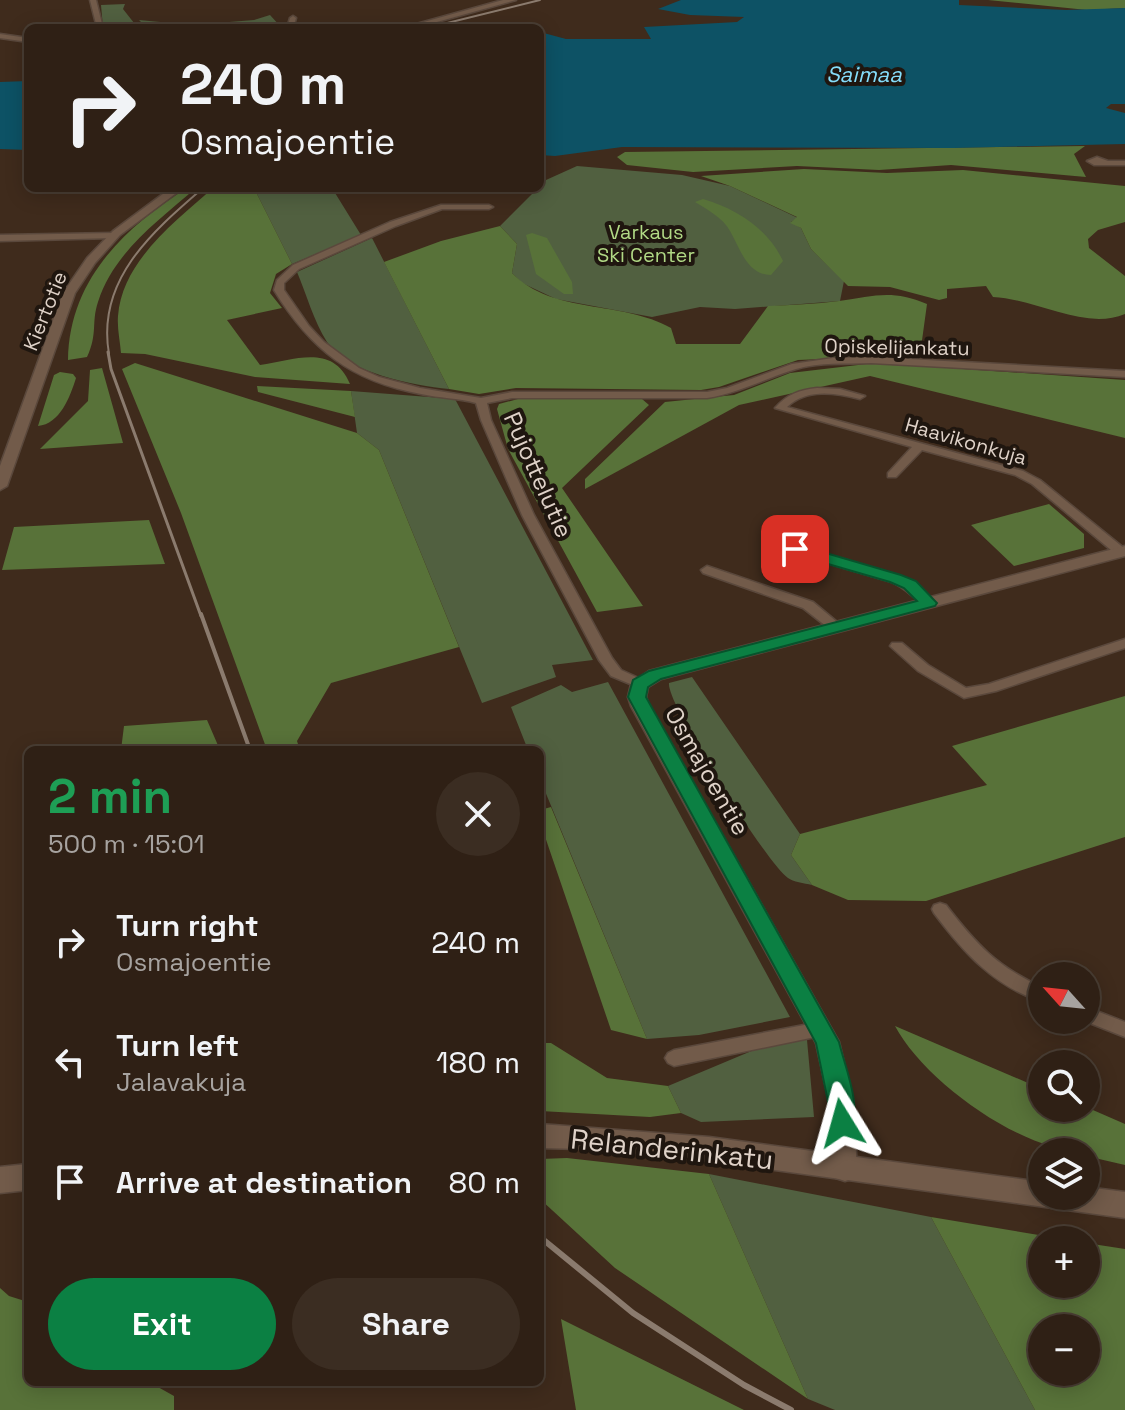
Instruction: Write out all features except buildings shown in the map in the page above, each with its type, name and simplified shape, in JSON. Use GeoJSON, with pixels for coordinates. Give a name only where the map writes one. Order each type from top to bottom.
{"type":"FeatureCollection","features":[{"type":"Feature","properties":{"kind":"main road","name":"Relanderinkatu"},"geometry":{"type":"LineString","coordinates":[[544,1136],[709,1149],[1028,1193]]}},
{"type":"Feature","properties":{"kind":"main road"},"geometry":{"type":"LineString","coordinates":[[0,1180],[24,1177]]}},
{"type":"Feature","properties":{"kind":"main road"},"geometry":{"type":"LineString","coordinates":[[1100,1202],[1125,1205]]}},
{"type":"Feature","properties":{"kind":"street"},"geometry":{"type":"LineString","coordinates":[[93,0],[99,24]]}},
{"type":"Feature","properties":{"kind":"street"},"geometry":{"type":"LineString","coordinates":[[421,24],[512,0]]}},
{"type":"Feature","properties":{"kind":"street"},"geometry":{"type":"LineString","coordinates":[[291,24],[293,18]]}},
{"type":"Feature","properties":{"kind":"street"},"geometry":{"type":"LineString","coordinates":[[0,36],[24,39]]}},
{"type":"Feature","properties":{"kind":"street"},"geometry":{"type":"LineString","coordinates":[[1107,163],[1125,163]]}},
{"type":"Feature","properties":{"kind":"street","name":"Kiertotie"},"geometry":{"type":"LineString","coordinates":[[0,486],[69,293],[95,252],[112,235],[172,192]]}},
{"type":"Feature","properties":{"kind":"street","name":"Pujottelutie"},"geometry":{"type":"LineString","coordinates":[[489,207],[464,204],[441,207],[393,224],[296,267],[280,282],[279,290],[324,349],[349,367],[407,389],[481,401],[486,420],[528,515],[606,660],[616,673],[640,684]]}},
{"type":"Feature","properties":{"kind":"street"},"geometry":{"type":"LineString","coordinates":[[0,238],[112,235]]}},
{"type":"Feature","properties":{"kind":"street","name":"Opiskelijankatu"},"geometry":{"type":"LineString","coordinates":[[481,401],[512,395],[707,395],[732,392],[799,365],[871,360],[1125,374]]}},
{"type":"Feature","properties":{"kind":"street","name":"Haavikonkuja"},"geometry":{"type":"LineString","coordinates":[[860,396],[836,389],[827,390],[790,399],[780,408],[1028,477],[1123,552]]}},
{"type":"Feature","properties":{"kind":"street"},"geometry":{"type":"LineString","coordinates":[[892,475],[920,446]]}},
{"type":"Feature","properties":{"kind":"street"},"geometry":{"type":"LineString","coordinates":[[771,542],[896,579],[910,585],[929,603]]}},
{"type":"Feature","properties":{"kind":"street","name":"Osmajoentie"},"geometry":{"type":"LineString","coordinates":[[845,1170],[841,1101],[827,1042],[640,706],[637,697],[640,684],[655,675],[1123,552]]}},
{"type":"Feature","properties":{"kind":"street"},"geometry":{"type":"LineString","coordinates":[[707,570],[808,605],[836,627]]}},
{"type":"Feature","properties":{"kind":"street"},"geometry":{"type":"LineString","coordinates":[[897,646],[923,668],[964,693],[991,688],[1125,643]]}},
{"type":"Feature","properties":{"kind":"street"},"geometry":{"type":"LineString","coordinates":[[940,909],[978,959],[1008,980],[1028,989]]}},
{"type":"Feature","properties":{"kind":"street"},"geometry":{"type":"LineString","coordinates":[[1100,1020],[1125,1030]]}},
{"type":"Feature","properties":{"kind":"street"},"geometry":{"type":"LineString","coordinates":[[674,1058],[820,1029]]}},
{"type":"Feature","properties":{"kind":"green space"},"geometry":{"type":"Polygon","coordinates":[[[988,0],[1125,0],[1125,8],[1087,10],[988,0]]]}},
{"type":"Feature","properties":{"kind":"green space"},"geometry":{"type":"Polygon","coordinates":[[[125,4],[123,9],[135,24],[103,24],[101,5],[125,4]]]}},
{"type":"Feature","properties":{"kind":"green space"},"geometry":{"type":"Polygon","coordinates":[[[270,15],[278,24],[204,24],[254,20],[270,15]]]}},
{"type":"Feature","properties":{"kind":"green space"},"geometry":{"type":"Polygon","coordinates":[[[139,20],[181,24],[143,24],[139,20]]]}},
{"type":"Feature","properties":{"kind":"green space"},"geometry":{"type":"Polygon","coordinates":[[[1085,146],[1074,154],[1086,177],[951,165],[879,170],[797,166],[693,172],[627,165],[617,157],[625,152],[1085,146]]]}},
{"type":"Feature","properties":{"kind":"green space","name":"Varkaus Ski Center"},"geometry":{"type":"Polygon","coordinates":[[[577,166],[682,175],[730,186],[798,218],[791,222],[801,228],[811,249],[844,281],[840,301],[735,309],[700,307],[652,317],[556,299],[522,283],[512,273],[517,244],[500,226],[534,192],[544,192],[546,180],[577,166]]]}},
{"type":"Feature","properties":{"kind":"green space"},"geometry":{"type":"Polygon","coordinates":[[[804,169],[887,173],[963,170],[1125,186],[1125,222],[1098,230],[1088,239],[1089,248],[1125,276],[1125,314],[1094,319],[1077,317],[993,297],[986,286],[947,289],[947,298],[939,300],[890,287],[848,286],[811,249],[801,228],[790,223],[797,217],[701,176],[804,169]]]}},
{"type":"Feature","properties":{"kind":"green space"},"geometry":{"type":"Polygon","coordinates":[[[181,192],[191,192],[126,253],[105,284],[98,302],[87,357],[68,360],[71,331],[89,281],[122,239],[181,192]]]}},
{"type":"Feature","properties":{"kind":"green space"},"geometry":{"type":"Polygon","coordinates":[[[208,192],[256,192],[292,264],[276,274],[270,293],[282,308],[227,320],[260,365],[299,358],[323,359],[343,371],[350,384],[255,377],[145,354],[121,353],[118,316],[129,277],[168,228],[208,192]]]}},
{"type":"Feature","properties":{"kind":"green space"},"geometry":{"type":"Polygon","coordinates":[[[256,192],[334,192],[361,235],[292,264],[256,192]]]}},
{"type":"Feature","properties":{"kind":"green space"},"geometry":{"type":"Polygon","coordinates":[[[703,199],[728,208],[769,239],[783,261],[771,275],[750,266],[723,222],[695,202],[703,199]]]}},
{"type":"Feature","properties":{"kind":"green space"},"geometry":{"type":"Polygon","coordinates":[[[500,226],[517,244],[512,273],[529,286],[567,301],[652,319],[671,328],[676,344],[740,344],[768,306],[893,295],[927,304],[920,355],[798,360],[719,387],[701,390],[516,388],[479,394],[449,389],[384,262],[441,241],[500,226]]]}},
{"type":"Feature","properties":{"kind":"green space"},"geometry":{"type":"Polygon","coordinates":[[[532,233],[547,238],[572,282],[573,294],[564,294],[536,274],[526,235],[532,233]]]}},
{"type":"Feature","properties":{"kind":"green space"},"geometry":{"type":"Polygon","coordinates":[[[372,238],[449,389],[400,381],[366,370],[337,353],[322,334],[297,272],[372,238]]]}},
{"type":"Feature","properties":{"kind":"green space"},"geometry":{"type":"Polygon","coordinates":[[[135,363],[357,433],[379,450],[459,647],[331,683],[297,741],[299,746],[266,746],[181,513],[122,369],[135,363]]]}},
{"type":"Feature","properties":{"kind":"green space"},"geometry":{"type":"Polygon","coordinates":[[[875,363],[1125,380],[1125,438],[870,376],[739,405],[585,489],[585,479],[665,402],[734,395],[790,373],[875,363]]]}},
{"type":"Feature","properties":{"kind":"green space"},"geometry":{"type":"Polygon","coordinates":[[[102,368],[123,443],[40,449],[88,401],[90,370],[102,368]]]}},
{"type":"Feature","properties":{"kind":"green space"},"geometry":{"type":"Polygon","coordinates":[[[60,372],[73,374],[76,378],[71,393],[58,415],[38,426],[54,375],[60,372]]]}},
{"type":"Feature","properties":{"kind":"green space"},"geometry":{"type":"Polygon","coordinates":[[[257,386],[351,391],[355,417],[258,392],[257,386]]]}},
{"type":"Feature","properties":{"kind":"green space"},"geometry":{"type":"Polygon","coordinates":[[[351,391],[455,399],[593,660],[552,665],[556,677],[482,703],[379,450],[357,433],[351,391]]]}},
{"type":"Feature","properties":{"kind":"green space"},"geometry":{"type":"Polygon","coordinates":[[[518,399],[642,399],[649,405],[562,488],[643,606],[597,612],[508,449],[497,409],[499,404],[518,399]]]}},
{"type":"Feature","properties":{"kind":"green space"},"geometry":{"type":"Polygon","coordinates":[[[1049,504],[1084,534],[1084,548],[1014,566],[971,525],[1049,504]]]}},
{"type":"Feature","properties":{"kind":"green space"},"geometry":{"type":"Polygon","coordinates":[[[149,520],[165,564],[2,570],[14,527],[149,520]]]}},
{"type":"Feature","properties":{"kind":"green space"},"geometry":{"type":"Polygon","coordinates":[[[692,677],[800,834],[791,855],[812,885],[790,879],[777,866],[740,815],[700,750],[672,697],[669,683],[692,677]]]}},
{"type":"Feature","properties":{"kind":"green space"},"geometry":{"type":"Polygon","coordinates":[[[608,682],[790,1017],[699,1035],[647,1039],[544,789],[544,746],[526,746],[511,707],[561,685],[572,692],[608,682]]]}},
{"type":"Feature","properties":{"kind":"green space"},"geometry":{"type":"Polygon","coordinates":[[[1125,696],[1125,837],[926,901],[848,900],[812,885],[791,855],[800,834],[987,785],[952,746],[1125,696]]]}},
{"type":"Feature","properties":{"kind":"green space"},"geometry":{"type":"Polygon","coordinates":[[[207,720],[218,746],[122,746],[124,726],[207,720]]]}},
{"type":"Feature","properties":{"kind":"green space"},"geometry":{"type":"Polygon","coordinates":[[[551,807],[647,1039],[611,1030],[544,834],[544,809],[551,807]]]}},
{"type":"Feature","properties":{"kind":"green space"},"geometry":{"type":"Polygon","coordinates":[[[895,1026],[1028,1083],[1028,1122],[1100,1122],[1100,1113],[1125,1124],[1125,1165],[1100,1159],[1100,1138],[1029,1138],[1005,1127],[951,1090],[909,1047],[895,1026]]]}},
{"type":"Feature","properties":{"kind":"green space"},"geometry":{"type":"Polygon","coordinates":[[[787,1036],[807,1040],[814,1117],[701,1122],[681,1113],[668,1086],[787,1036]]]}},
{"type":"Feature","properties":{"kind":"green space"},"geometry":{"type":"Polygon","coordinates":[[[544,1043],[551,1043],[607,1078],[668,1086],[681,1113],[650,1117],[544,1111],[544,1043]]]}},
{"type":"Feature","properties":{"kind":"green space"},"geometry":{"type":"Polygon","coordinates":[[[567,1158],[709,1174],[808,1399],[615,1268],[544,1203],[544,1159],[567,1158]]]}},
{"type":"Feature","properties":{"kind":"green space"},"geometry":{"type":"Polygon","coordinates":[[[709,1174],[931,1217],[1035,1410],[835,1410],[808,1399],[709,1174]]]}},
{"type":"Feature","properties":{"kind":"green space"},"geometry":{"type":"Polygon","coordinates":[[[931,1217],[1028,1233],[1028,1298],[1100,1298],[1100,1245],[1125,1249],[1125,1410],[1035,1410],[931,1217]]]}},
{"type":"Feature","properties":{"kind":"green space"},"geometry":{"type":"Polygon","coordinates":[[[0,1288],[9,1296],[24,1301],[24,1386],[156,1386],[174,1396],[174,1410],[0,1410],[0,1288]]]}},
{"type":"Feature","properties":{"kind":"green space"},"geometry":{"type":"Polygon","coordinates":[[[561,1319],[744,1410],[576,1410],[561,1319]]]}},
{"type":"Feature","properties":{"kind":"water","name":"Saimaa"},"geometry":{"type":"Polygon","coordinates":[[[681,0],[959,0],[959,5],[1066,10],[1125,8],[1125,104],[1111,104],[1106,108],[1125,113],[1125,144],[953,148],[622,147],[544,155],[544,33],[566,39],[651,39],[644,27],[737,22],[744,17],[690,15],[658,9],[681,0]]]}},
{"type":"Feature","properties":{"kind":"water"},"geometry":{"type":"Polygon","coordinates":[[[24,81],[24,150],[0,149],[0,82],[24,81]]]}},
{"type":"Feature","properties":{"kind":"railway"},"geometry":{"type":"LineString","coordinates":[[443,24],[540,0]]}},
{"type":"Feature","properties":{"kind":"railway"},"geometry":{"type":"LineString","coordinates":[[109,354],[107,327],[111,303],[120,281],[147,240],[199,192]]}},
{"type":"Feature","properties":{"kind":"railway"},"geometry":{"type":"LineString","coordinates":[[108,352],[111,369],[201,616]]}},
{"type":"Feature","properties":{"kind":"railway"},"geometry":{"type":"LineString","coordinates":[[201,614],[249,746]]}},
{"type":"Feature","properties":{"kind":"railway"},"geometry":{"type":"LineString","coordinates":[[544,1240],[633,1313],[744,1385],[791,1410]]}},
{"type":"Feature","properties":{"kind":"route"},"geometry":{"type":"LineString","coordinates":[[795,549],[896,579],[910,585],[929,603],[655,675],[640,684],[637,697],[827,1042],[841,1101],[842,1123]]}}]}
